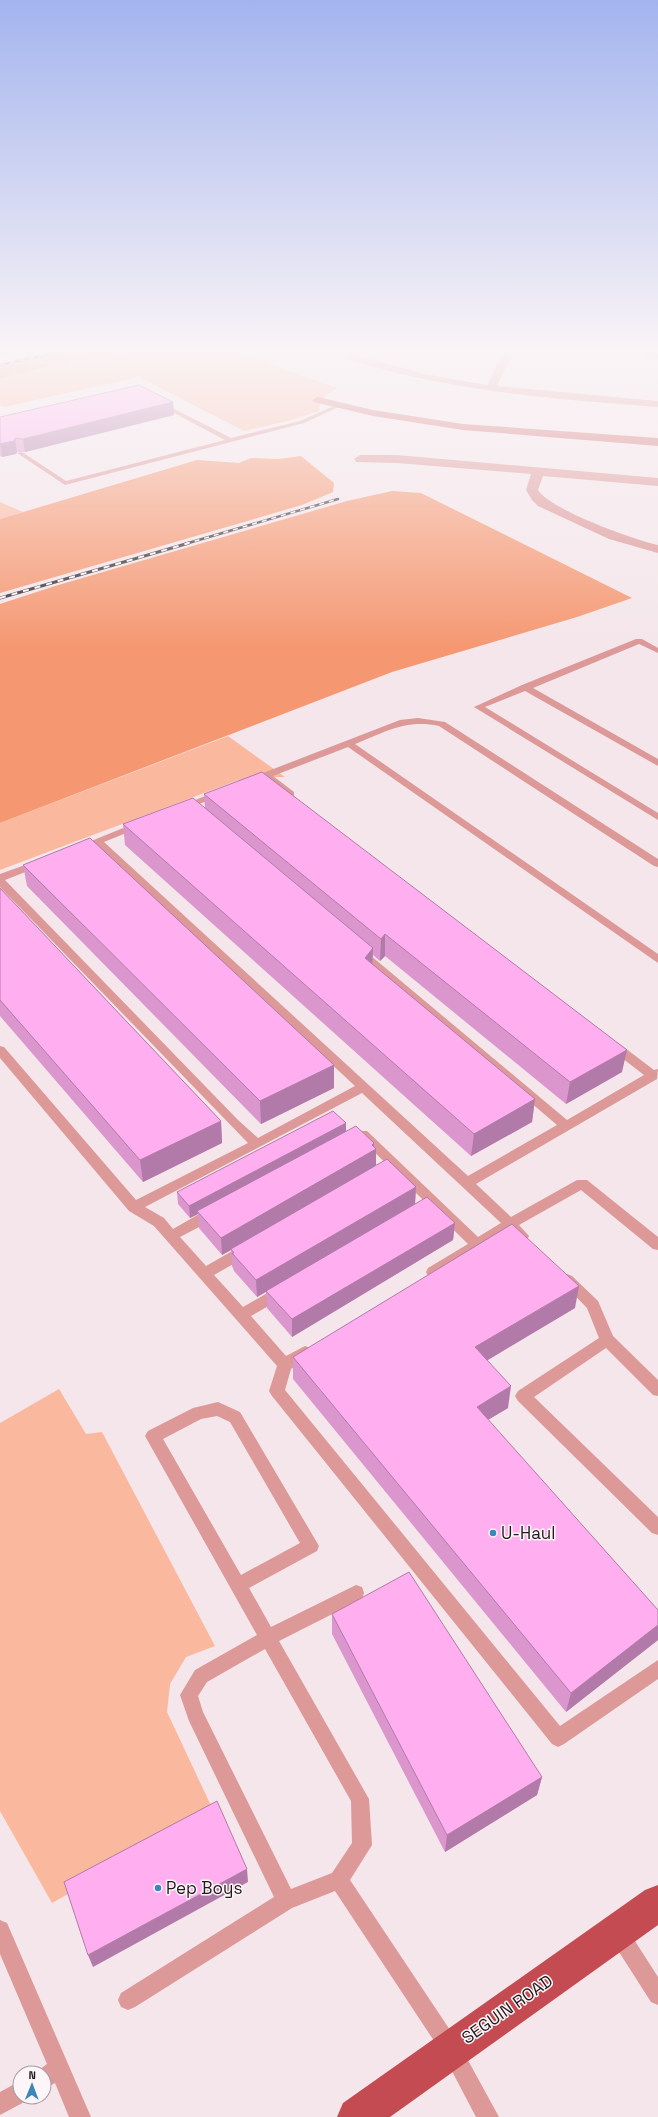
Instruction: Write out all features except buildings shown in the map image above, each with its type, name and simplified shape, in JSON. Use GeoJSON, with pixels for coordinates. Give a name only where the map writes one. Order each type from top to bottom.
{"type":"FeatureCollection","features":[{"type":"Feature","properties":{"kind":"main road","name":"SEGUIN ROAD"},"geometry":{"type":"LineString","coordinates":[[357,2117],[658,1903]]}},
{"type":"Feature","properties":{"kind":"street"},"geometry":{"type":"LineString","coordinates":[[360,459],[397,459],[658,482]]}},
{"type":"Feature","properties":{"kind":"street"},"geometry":{"type":"LineString","coordinates":[[538,472],[532,490],[536,497],[544,503],[610,534],[630,542],[658,549]]}},
{"type":"Feature","properties":{"kind":"lane"},"geometry":{"type":"LineString","coordinates":[[20,453],[65,483],[192,450]]}},
{"type":"Feature","properties":{"kind":"lane"},"geometry":{"type":"LineString","coordinates":[[658,651],[639,641],[478,707],[658,817]]}},
{"type":"Feature","properties":{"kind":"lane"},"geometry":{"type":"LineString","coordinates":[[525,687],[658,763]]}},
{"type":"Feature","properties":{"kind":"lane"},"geometry":{"type":"LineString","coordinates":[[245,784],[348,743],[417,719],[442,724],[658,864]]}},
{"type":"Feature","properties":{"kind":"lane"},"geometry":{"type":"LineString","coordinates":[[348,743],[658,959]]}},
{"type":"Feature","properties":{"kind":"lane"},"geometry":{"type":"LineString","coordinates":[[266,775],[298,799]]}},
{"type":"Feature","properties":{"kind":"lane"},"geometry":{"type":"LineString","coordinates":[[172,812],[230,789]]}},
{"type":"Feature","properties":{"kind":"lane"},"geometry":{"type":"LineString","coordinates":[[187,806],[199,816]]}},
{"type":"Feature","properties":{"kind":"lane"},"geometry":{"type":"LineString","coordinates":[[70,851],[149,820]]}},
{"type":"Feature","properties":{"kind":"lane"},"geometry":{"type":"LineString","coordinates":[[97,841],[364,1087],[532,1246]]}},
{"type":"Feature","properties":{"kind":"lane"},"geometry":{"type":"LineString","coordinates":[[49,859],[0,879],[228,1117],[257,1144]]}},
{"type":"Feature","properties":{"kind":"lane"},"geometry":{"type":"LineString","coordinates":[[350,943],[566,1126]]}},
{"type":"Feature","properties":{"kind":"lane"},"geometry":{"type":"LineString","coordinates":[[467,1183],[655,1075],[603,1037]]}},
{"type":"Feature","properties":{"kind":"lane"},"geometry":{"type":"LineString","coordinates":[[0,1050],[134,1208],[159,1222],[285,1365]]}},
{"type":"Feature","properties":{"kind":"lane"},"geometry":{"type":"LineString","coordinates":[[134,1208],[364,1087]]}},
{"type":"Feature","properties":{"kind":"lane"},"geometry":{"type":"LineString","coordinates":[[348,1140],[362,1133],[477,1244]]}},
{"type":"Feature","properties":{"kind":"lane"},"geometry":{"type":"LineString","coordinates":[[380,1172],[394,1164]]}},
{"type":"Feature","properties":{"kind":"lane"},"geometry":{"type":"LineString","coordinates":[[424,1278],[510,1224],[582,1183],[658,1245]]}},
{"type":"Feature","properties":{"kind":"lane"},"geometry":{"type":"LineString","coordinates":[[419,1210],[433,1202]]}},
{"type":"Feature","properties":{"kind":"lane"},"geometry":{"type":"LineString","coordinates":[[171,1236],[226,1206]]}},
{"type":"Feature","properties":{"kind":"lane"},"geometry":{"type":"LineString","coordinates":[[205,1274],[259,1242]]}},
{"type":"Feature","properties":{"kind":"lane"},"geometry":{"type":"LineString","coordinates":[[560,1273],[593,1305],[607,1340],[658,1390]]}},
{"type":"Feature","properties":{"kind":"lane"},"geometry":{"type":"LineString","coordinates":[[242,1315],[289,1287]]}},
{"type":"Feature","properties":{"kind":"lane"},"geometry":{"type":"LineString","coordinates":[[607,1340],[523,1396],[658,1528]]}},
{"type":"Feature","properties":{"kind":"lane"},"geometry":{"type":"LineString","coordinates":[[318,1344],[285,1365],[277,1391],[558,1738],[658,1669]]}},
{"type":"Feature","properties":{"kind":"lane"},"geometry":{"type":"LineString","coordinates":[[128,2000],[286,1901],[339,1880],[362,1845],[360,1799],[153,1436],[198,1413],[218,1409],[235,1417],[311,1546],[239,1585]]}},
{"type":"Feature","properties":{"kind":"lane"},"geometry":{"type":"LineString","coordinates":[[286,1901],[195,1715],[188,1695],[200,1676],[268,1638],[356,1593]]}},
{"type":"Feature","properties":{"kind":"lane"},"geometry":{"type":"LineString","coordinates":[[339,1880],[451,2049],[488,2117]]}},
{"type":"Feature","properties":{"kind":"lane"},"geometry":{"type":"LineString","coordinates":[[0,1930],[49,2065]]}},
{"type":"Feature","properties":{"kind":"lane"},"geometry":{"type":"LineString","coordinates":[[617,1931],[658,1995]]}},
{"type":"Feature","properties":{"kind":"lane"},"geometry":{"type":"LineString","coordinates":[[52,2073],[80,2117]]}},
{"type":"Feature","properties":{"kind":"lane"},"geometry":{"type":"LineString","coordinates":[[0,2104],[12,2097]]}},
{"type":"Feature","properties":{"kind":"shaded area"},"geometry":{"type":"Polygon","coordinates":[[[301,456],[334,483],[333,492],[302,505],[0,593],[0,519],[197,460],[239,463],[251,458],[278,459],[301,456]]]}},
{"type":"Feature","properties":{"kind":"shaded area"},"geometry":{"type":"Polygon","coordinates":[[[392,491],[421,493],[632,598],[577,617],[392,672],[0,823],[0,604],[55,586],[347,501],[392,491]]]}},
{"type":"Feature","properties":{"kind":"shaded area"},"geometry":{"type":"Polygon","coordinates":[[[0,502],[23,512],[0,519],[0,502]]]}},
{"type":"Feature","properties":{"kind":"shaded area"},"geometry":{"type":"Polygon","coordinates":[[[228,736],[285,777],[253,777],[236,781],[0,870],[0,823],[228,736]]]}},
{"type":"Feature","properties":{"kind":"shaded area"},"geometry":{"type":"Polygon","coordinates":[[[59,1389],[86,1434],[102,1432],[215,1646],[186,1657],[170,1684],[167,1712],[214,1812],[52,1903],[0,1811],[0,1423],[59,1389]]]}},
{"type":"Feature","properties":{"kind":"railway"},"geometry":{"type":"LineString","coordinates":[[185,544],[338,499]]}},
{"type":"Feature","properties":{"kind":"railway"},"geometry":{"type":"LineString","coordinates":[[0,598],[189,543]]}},
{"type":"Feature","properties":{"kind":"place","name":"U-Haul"},"geometry":{"type":"Point","coordinates":[493,1533]}},
{"type":"Feature","properties":{"kind":"place","name":"Pep Boys"},"geometry":{"type":"Point","coordinates":[158,1888]}}]}
